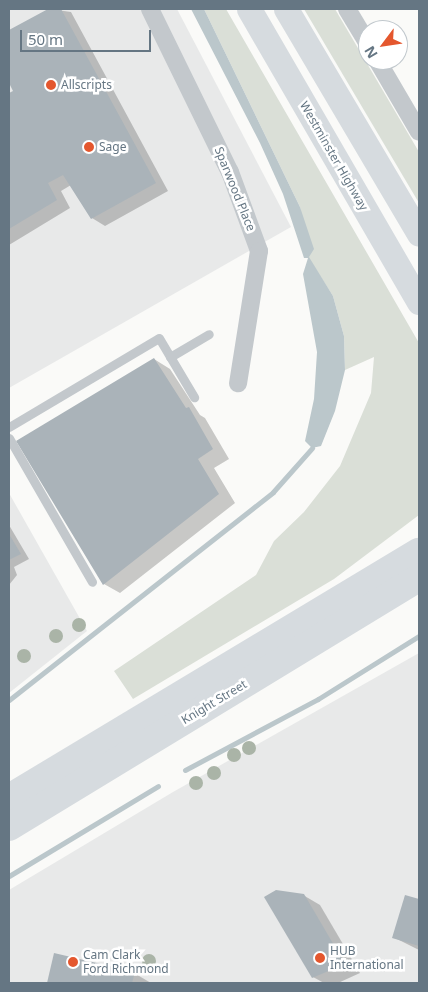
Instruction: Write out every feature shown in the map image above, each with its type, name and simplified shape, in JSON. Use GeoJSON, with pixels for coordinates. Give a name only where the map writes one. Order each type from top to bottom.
{"type":"FeatureCollection","features":[{"type":"Feature","properties":{"kind":"highway","name":"Knight Street"},"geometry":{"type":"LineString","coordinates":[[9,798],[419,552]]}},
{"type":"Feature","properties":{"kind":"highway","name":"Knight Street"},"geometry":{"type":"LineString","coordinates":[[9,827],[419,578]]}},
{"type":"Feature","properties":{"kind":"main road","name":"Westminster Highway"},"geometry":{"type":"LineString","coordinates":[[249,9],[419,302]]}},
{"type":"Feature","properties":{"kind":"main road"},"geometry":{"type":"LineString","coordinates":[[286,9],[419,234]]}},
{"type":"Feature","properties":{"kind":"street","name":"Sparwood Place"},"geometry":{"type":"LineString","coordinates":[[150,9],[230,172],[259,251],[238,383]]}},
{"type":"Feature","properties":{"kind":"street"},"geometry":{"type":"LineString","coordinates":[[347,9],[358,27]]}},
{"type":"Feature","properties":{"kind":"street"},"geometry":{"type":"LineString","coordinates":[[383,70],[419,132]]}},
{"type":"Feature","properties":{"kind":"lane"},"geometry":{"type":"LineString","coordinates":[[170,357],[209,334]]}},
{"type":"Feature","properties":{"kind":"lane"},"geometry":{"type":"LineString","coordinates":[[9,428],[159,338],[194,397]]}},
{"type":"Feature","properties":{"kind":"lane"},"geometry":{"type":"LineString","coordinates":[[9,438],[92,582]]}},
{"type":"Feature","properties":{"kind":"shaded area"},"geometry":{"type":"Polygon","coordinates":[[[9,9],[177,9],[291,227],[9,388],[9,9]]]}},
{"type":"Feature","properties":{"kind":"shaded area"},"geometry":{"type":"Polygon","coordinates":[[[191,9],[204,9],[300,207],[314,249],[309,257],[333,296],[344,336],[345,370],[335,411],[321,446],[312,448],[305,441],[314,399],[317,352],[303,274],[308,258],[304,258],[283,194],[260,143],[191,9]]]}},
{"type":"Feature","properties":{"kind":"shaded area"},"geometry":{"type":"Polygon","coordinates":[[[204,9],[226,9],[419,343],[419,515],[334,579],[133,699],[114,671],[256,575],[274,541],[304,512],[340,466],[371,393],[374,357],[345,370],[344,336],[333,296],[308,257],[300,207],[204,9]]]}},
{"type":"Feature","properties":{"kind":"shaded area"},"geometry":{"type":"Polygon","coordinates":[[[304,9],[335,9],[358,48],[358,70],[371,70],[419,152],[419,203],[304,9]]]}},
{"type":"Feature","properties":{"kind":"shaded area"},"geometry":{"type":"Polygon","coordinates":[[[9,493],[87,631],[9,693],[9,493]]]}},
{"type":"Feature","properties":{"kind":"shaded area"},"geometry":{"type":"Polygon","coordinates":[[[419,653],[419,983],[9,983],[9,890],[173,792],[419,653]]]}},
{"type":"Feature","properties":{"kind":"building"},"geometry":{"type":"Polygon","coordinates":[[[48,9],[61,9],[156,183],[91,219],[63,175],[48,183],[57,200],[9,229],[9,93],[13,91],[9,83],[9,30],[48,9]]]}},
{"type":"Feature","properties":{"kind":"building"},"geometry":{"type":"Polygon","coordinates":[[[154,358],[186,408],[189,407],[213,449],[198,459],[219,494],[103,585],[16,441],[154,358]]]}},
{"type":"Feature","properties":{"kind":"building"},"geometry":{"type":"Polygon","coordinates":[[[9,534],[21,554],[9,560],[9,534]]]}},
{"type":"Feature","properties":{"kind":"building"},"geometry":{"type":"Polygon","coordinates":[[[276,890],[304,894],[345,964],[312,978],[264,897],[276,890]]]}},
{"type":"Feature","properties":{"kind":"building"},"geometry":{"type":"Polygon","coordinates":[[[405,895],[419,899],[419,946],[392,938],[405,895]]]}},
{"type":"Feature","properties":{"kind":"building","name":"Cam Clark Ford Richmond"},"geometry":{"type":"Polygon","coordinates":[[[54,953],[135,972],[132,983],[47,983],[54,953]]]}},
{"type":"Feature","properties":{"kind":"waterway"},"geometry":{"type":"LineString","coordinates":[[9,700],[273,492],[312,448]]}},
{"type":"Feature","properties":{"kind":"waterway"},"geometry":{"type":"LineString","coordinates":[[185,770],[318,699],[419,636]]}},
{"type":"Feature","properties":{"kind":"waterway"},"geometry":{"type":"LineString","coordinates":[[9,876],[158,786]]}},
{"type":"Feature","properties":{"kind":"place","name":"Allscripts"},"geometry":{"type":"Point","coordinates":[51,85]}},
{"type":"Feature","properties":{"kind":"place","name":"Sage"},"geometry":{"type":"Point","coordinates":[89,147]}},
{"type":"Feature","properties":{"kind":"place","name":"HUB International"},"geometry":{"type":"Point","coordinates":[320,958]}},
{"type":"Feature","properties":{"kind":"place","name":"Cam Clark Ford Richmond"},"geometry":{"type":"Point","coordinates":[73,962]}}]}
